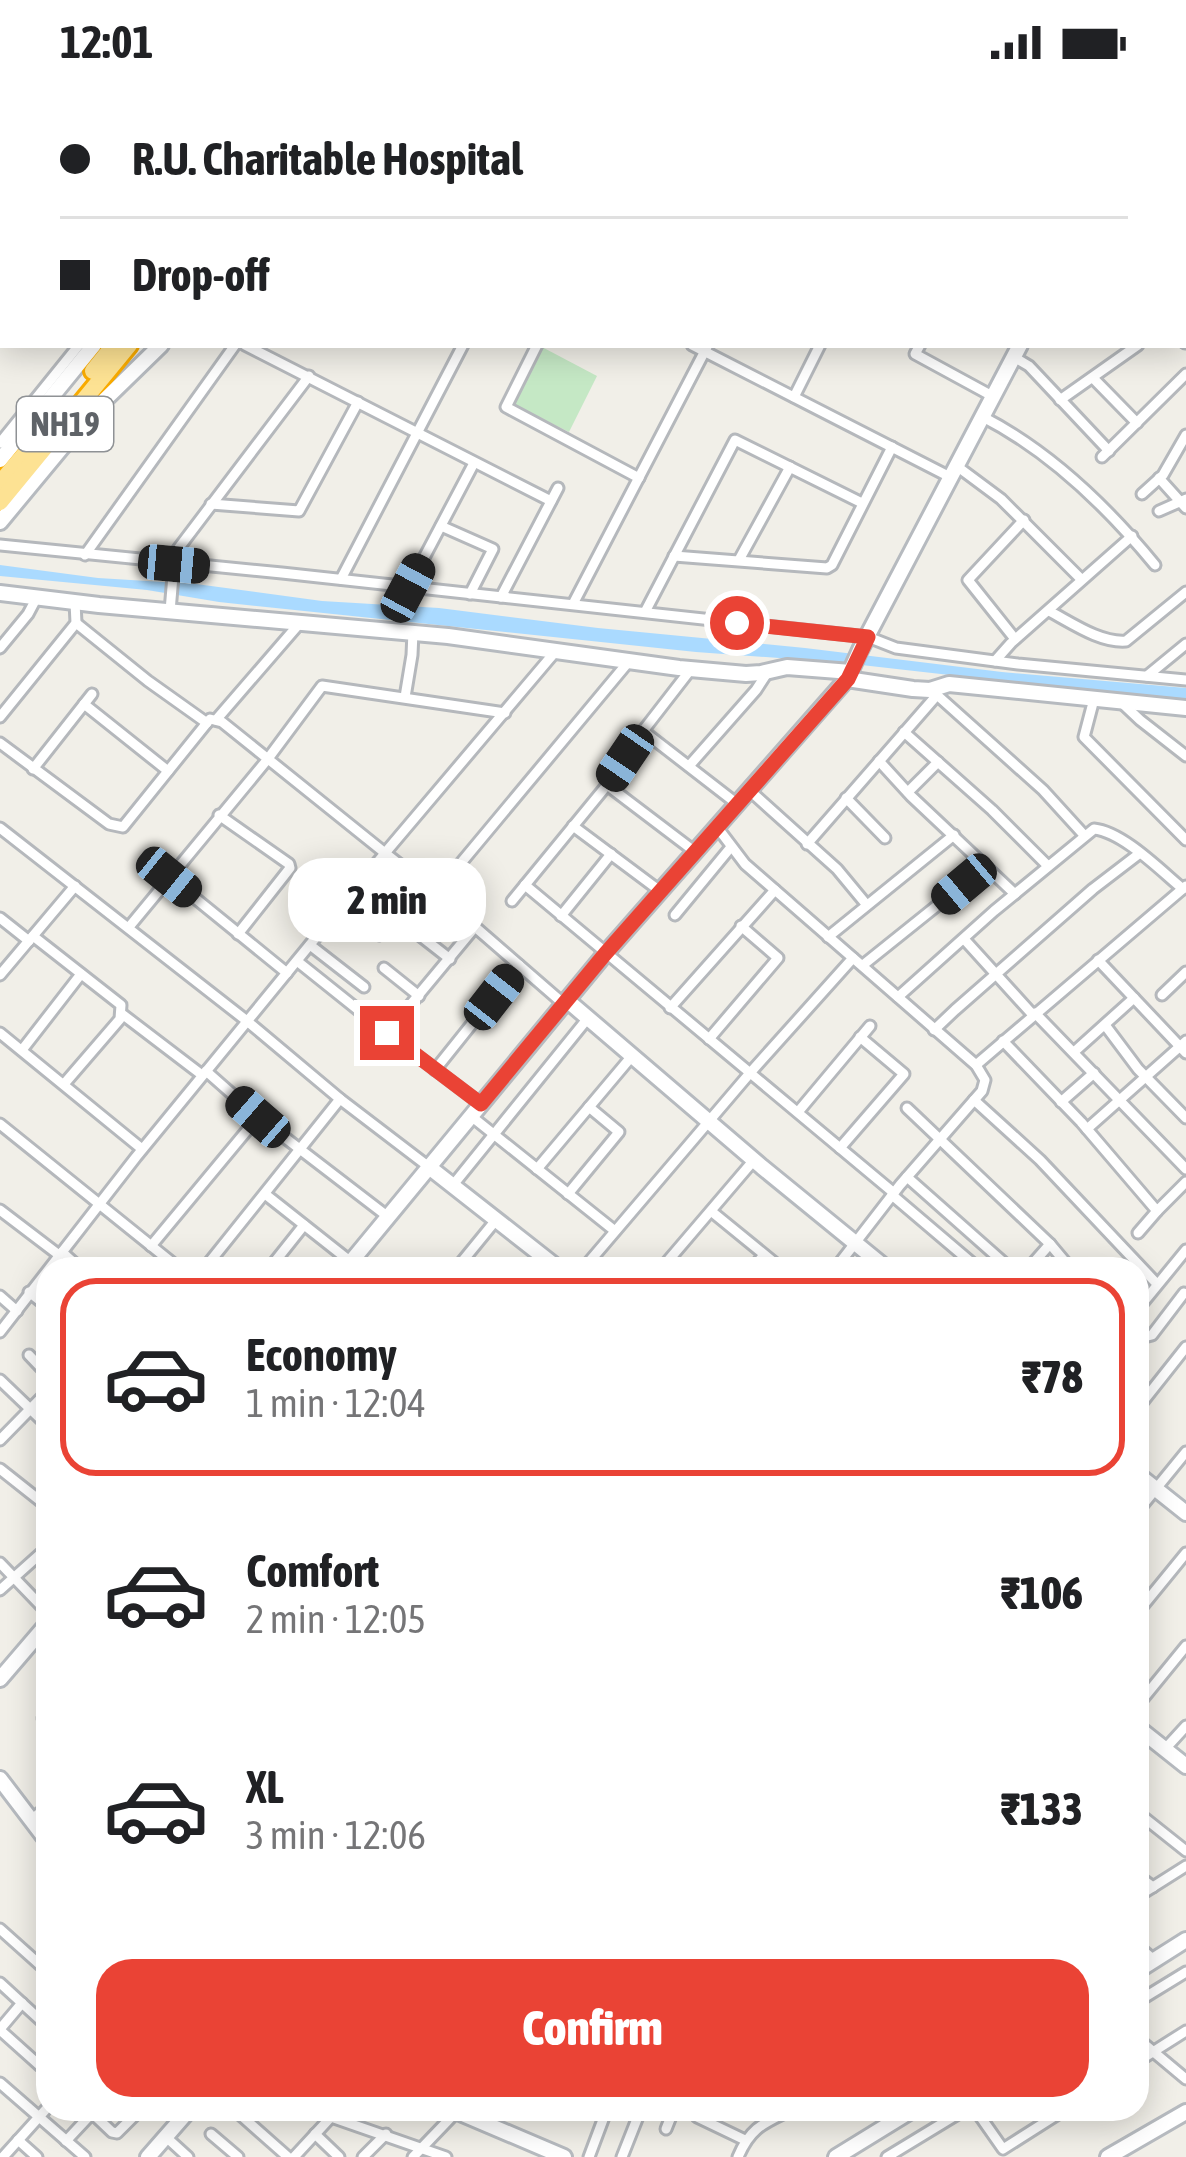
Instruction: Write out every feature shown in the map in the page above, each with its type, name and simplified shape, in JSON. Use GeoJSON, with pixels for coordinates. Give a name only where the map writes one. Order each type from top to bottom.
{"type":"FeatureCollection","features":[{"type":"Feature","properties":{"kind":"highway","name":"NH19"},"geometry":{"type":"LineString","coordinates":[[0,483],[112,348]]}},
{"type":"Feature","properties":{"kind":"highway","name":"NH19"},"geometry":{"type":"LineString","coordinates":[[0,502],[127,348]]}},
{"type":"Feature","properties":{"kind":"street"},"geometry":{"type":"LineString","coordinates":[[0,443],[77,348]]}},
{"type":"Feature","properties":{"kind":"street"},"geometry":{"type":"LineString","coordinates":[[0,460],[92,348]]}},
{"type":"Feature","properties":{"kind":"street"},"geometry":{"type":"LineString","coordinates":[[0,522],[87,417],[158,348]]}},
{"type":"Feature","properties":{"kind":"street"},"geometry":{"type":"LineString","coordinates":[[85,555],[228,348]]}},
{"type":"Feature","properties":{"kind":"street"},"geometry":{"type":"LineString","coordinates":[[259,348],[551,501]]}},
{"type":"Feature","properties":{"kind":"street"},"geometry":{"type":"LineString","coordinates":[[341,579],[461,348]]}},
{"type":"Feature","properties":{"kind":"street"},"geometry":{"type":"LineString","coordinates":[[536,348],[506,407],[639,478]]}},
{"type":"Feature","properties":{"kind":"street"},"geometry":{"type":"LineString","coordinates":[[573,604],[707,348],[794,397],[892,447],[955,472],[1001,499],[1081,579]]}},
{"type":"Feature","properties":{"kind":"street"},"geometry":{"type":"LineString","coordinates":[[794,397],[818,348]]}},
{"type":"Feature","properties":{"kind":"street"},"geometry":{"type":"LineString","coordinates":[[918,348],[915,354],[994,397]]}},
{"type":"Feature","properties":{"kind":"street"},"geometry":{"type":"LineString","coordinates":[[1060,400],[1134,348]]}},
{"type":"Feature","properties":{"kind":"street"},"geometry":{"type":"LineString","coordinates":[[354,1257],[605,954],[851,673],[1017,351],[1106,454],[1186,374]]}},
{"type":"Feature","properties":{"kind":"street"},"geometry":{"type":"LineString","coordinates":[[170,604],[178,549],[308,376]]}},
{"type":"Feature","properties":{"kind":"street"},"geometry":{"type":"LineString","coordinates":[[1093,378],[1137,423]]}},
{"type":"Feature","properties":{"kind":"street"},"geometry":{"type":"LineString","coordinates":[[211,504],[303,508],[358,402]]}},
{"type":"Feature","properties":{"kind":"street"},"geometry":{"type":"LineString","coordinates":[[983,418],[1008,430],[1113,515],[1155,565]]}},
{"type":"Feature","properties":{"kind":"street"},"geometry":{"type":"LineString","coordinates":[[1142,494],[1175,457],[1186,435]]}},
{"type":"Feature","properties":{"kind":"street"},"geometry":{"type":"LineString","coordinates":[[644,611],[735,440],[862,503]]}},
{"type":"Feature","properties":{"kind":"street"},"geometry":{"type":"LineString","coordinates":[[674,556],[827,568],[892,447]]}},
{"type":"Feature","properties":{"kind":"street"},"geometry":{"type":"LineString","coordinates":[[408,588],[474,463]]}},
{"type":"Feature","properties":{"kind":"street"},"geometry":{"type":"LineString","coordinates":[[739,560],[790,467]]}},
{"type":"Feature","properties":{"kind":"street"},"geometry":{"type":"LineString","coordinates":[[1159,478],[1184,503],[1159,511]]}},
{"type":"Feature","properties":{"kind":"street"},"geometry":{"type":"LineString","coordinates":[[501,597],[558,488]]}},
{"type":"Feature","properties":{"kind":"street"},"geometry":{"type":"LineString","coordinates":[[1015,639],[968,580],[1024,520]]}},
{"type":"Feature","properties":{"kind":"street"},"geometry":{"type":"LineString","coordinates":[[441,526],[493,549],[470,594]]}},
{"type":"Feature","properties":{"kind":"street"},"geometry":{"type":"LineString","coordinates":[[995,661],[1132,536]]}},
{"type":"Feature","properties":{"kind":"street"},"geometry":{"type":"LineString","coordinates":[[0,545],[644,611],[995,661],[1186,680]]}},
{"type":"Feature","properties":{"kind":"street"},"geometry":{"type":"LineString","coordinates":[[1049,611],[1120,642],[1186,592]]}},
{"type":"Feature","properties":{"kind":"street"},"geometry":{"type":"LineString","coordinates":[[0,593],[74,602],[170,604],[691,669],[746,674],[787,667],[851,673],[936,692],[1043,790],[1084,835]]}},
{"type":"Feature","properties":{"kind":"street"},"geometry":{"type":"LineString","coordinates":[[0,648],[37,597]]}},
{"type":"Feature","properties":{"kind":"street"},"geometry":{"type":"LineString","coordinates":[[0,717],[76,623],[74,602]]}},
{"type":"Feature","properties":{"kind":"street"},"geometry":{"type":"LineString","coordinates":[[0,743],[116,827],[123,827],[300,622]]}},
{"type":"Feature","properties":{"kind":"street"},"geometry":{"type":"LineString","coordinates":[[76,623],[148,681],[267,760],[436,893],[872,1257]]}},
{"type":"Feature","properties":{"kind":"street"},"geometry":{"type":"LineString","coordinates":[[405,697],[412,632]]}},
{"type":"Feature","properties":{"kind":"street"},"geometry":{"type":"LineString","coordinates":[[1147,676],[1186,644]]}},
{"type":"Feature","properties":{"kind":"street"},"geometry":{"type":"LineString","coordinates":[[58,1257],[204,1073],[558,649]]}},
{"type":"Feature","properties":{"kind":"street"},"geometry":{"type":"LineString","coordinates":[[436,893],[630,660]]}},
{"type":"Feature","properties":{"kind":"street"},"geometry":{"type":"LineString","coordinates":[[512,901],[607,785],[691,669]]}},
{"type":"Feature","properties":{"kind":"street"},"geometry":{"type":"LineString","coordinates":[[689,766],[769,670]]}},
{"type":"Feature","properties":{"kind":"street"},"geometry":{"type":"LineString","coordinates":[[808,844],[936,692],[949,683],[1186,708]]}},
{"type":"Feature","properties":{"kind":"street"},"geometry":{"type":"LineString","coordinates":[[129,928],[322,686],[505,713]]}},
{"type":"Feature","properties":{"kind":"street"},"geometry":{"type":"LineString","coordinates":[[32,769],[92,694]]}},
{"type":"Feature","properties":{"kind":"street"},"geometry":{"type":"LineString","coordinates":[[1094,699],[1084,737],[1186,840]]}},
{"type":"Feature","properties":{"kind":"street"},"geometry":{"type":"LineString","coordinates":[[1122,703],[1186,756]]}},
{"type":"Feature","properties":{"kind":"street"},"geometry":{"type":"LineString","coordinates":[[84,704],[168,771]]}},
{"type":"Feature","properties":{"kind":"street"},"geometry":{"type":"LineString","coordinates":[[644,731],[736,802]]}},
{"type":"Feature","properties":{"kind":"street"},"geometry":{"type":"LineString","coordinates":[[904,732],[1048,866]]}},
{"type":"Feature","properties":{"kind":"street"},"geometry":{"type":"LineString","coordinates":[[879,761],[1015,894]]}},
{"type":"Feature","properties":{"kind":"street"},"geometry":{"type":"LineString","coordinates":[[908,792],[938,762]]}},
{"type":"Feature","properties":{"kind":"street"},"geometry":{"type":"LineString","coordinates":[[607,785],[694,851]]}},
{"type":"Feature","properties":{"kind":"street"},"geometry":{"type":"LineString","coordinates":[[748,789],[837,869],[866,904]]}},
{"type":"Feature","properties":{"kind":"street"},"geometry":{"type":"LineString","coordinates":[[846,798],[885,838]]}},
{"type":"Feature","properties":{"kind":"street"},"geometry":{"type":"LineString","coordinates":[[219,815],[290,868],[238,934]]}},
{"type":"Feature","properties":{"kind":"street"},"geometry":{"type":"LineString","coordinates":[[573,826],[660,891]]}},
{"type":"Feature","properties":{"kind":"street"},"geometry":{"type":"LineString","coordinates":[[717,827],[745,864],[976,1065],[985,1080],[982,1091],[844,1257]]}},
{"type":"Feature","properties":{"kind":"street"},"geometry":{"type":"LineString","coordinates":[[0,828],[544,1257]]}},
{"type":"Feature","properties":{"kind":"street"},"geometry":{"type":"LineString","coordinates":[[898,997],[1084,835],[1101,829],[1184,888],[976,1065]]}},
{"type":"Feature","properties":{"kind":"street"},"geometry":{"type":"LineString","coordinates":[[828,937],[954,835]]}},
{"type":"Feature","properties":{"kind":"street"},"geometry":{"type":"LineString","coordinates":[[675,915],[731,847]]}},
{"type":"Feature","properties":{"kind":"street"},"geometry":{"type":"LineString","coordinates":[[934,1030],[1140,853]]}},
{"type":"Feature","properties":{"kind":"street"},"geometry":{"type":"LineString","coordinates":[[561,916],[611,854]]}},
{"type":"Feature","properties":{"kind":"street"},"geometry":{"type":"LineString","coordinates":[[593,1257],[750,1073],[858,962],[952,895],[983,863]]}},
{"type":"Feature","properties":{"kind":"street"},"geometry":{"type":"LineString","coordinates":[[169,877],[287,973]]}},
{"type":"Feature","properties":{"kind":"street"},"geometry":{"type":"LineString","coordinates":[[525,885],[965,1257]]}},
{"type":"Feature","properties":{"kind":"street"},"geometry":{"type":"LineString","coordinates":[[0,975],[75,886]]}},
{"type":"Feature","properties":{"kind":"street"},"geometry":{"type":"LineString","coordinates":[[670,1008],[775,890]]}},
{"type":"Feature","properties":{"kind":"street"},"geometry":{"type":"LineString","coordinates":[[341,908],[379,935]]}},
{"type":"Feature","properties":{"kind":"street"},"geometry":{"type":"LineString","coordinates":[[0,918],[121,1005],[122,1014],[64,1084]]}},
{"type":"Feature","properties":{"kind":"street"},"geometry":{"type":"LineString","coordinates":[[709,1040],[778,958],[741,926]]}},
{"type":"Feature","properties":{"kind":"street"},"geometry":{"type":"LineString","coordinates":[[387,1033],[475,927]]}},
{"type":"Feature","properties":{"kind":"street"},"geometry":{"type":"LineString","coordinates":[[412,930],[450,959]]}},
{"type":"Feature","properties":{"kind":"street"},"geometry":{"type":"LineString","coordinates":[[964,939],[1186,1169]]}},
{"type":"Feature","properties":{"kind":"street"},"geometry":{"type":"LineString","coordinates":[[310,945],[364,987]]}},
{"type":"Feature","properties":{"kind":"street"},"geometry":{"type":"LineString","coordinates":[[1087,1129],[1184,1047],[1098,960]]}},
{"type":"Feature","properties":{"kind":"street"},"geometry":{"type":"LineString","coordinates":[[297,961],[435,1070],[494,1135],[615,1231]]}},
{"type":"Feature","properties":{"kind":"street"},"geometry":{"type":"LineString","coordinates":[[435,1070],[519,965]]}},
{"type":"Feature","properties":{"kind":"street"},"geometry":{"type":"LineString","coordinates":[[384,968],[419,996]]}},
{"type":"Feature","properties":{"kind":"street"},"geometry":{"type":"LineString","coordinates":[[1162,995],[1186,971]]}},
{"type":"Feature","properties":{"kind":"street"},"geometry":{"type":"LineString","coordinates":[[22,1050],[81,974]]}},
{"type":"Feature","properties":{"kind":"street"},"geometry":{"type":"LineString","coordinates":[[1074,1052],[1135,998]]}},
{"type":"Feature","properties":{"kind":"street"},"geometry":{"type":"LineString","coordinates":[[122,1014],[387,1216]]}},
{"type":"Feature","properties":{"kind":"street"},"geometry":{"type":"LineString","coordinates":[[453,1185],[588,1018]]}},
{"type":"Feature","properties":{"kind":"street"},"geometry":{"type":"LineString","coordinates":[[1105,1025],[1145,1077],[1186,1118]]}},
{"type":"Feature","properties":{"kind":"street"},"geometry":{"type":"LineString","coordinates":[[797,1112],[870,1026]]}},
{"type":"Feature","properties":{"kind":"street"},"geometry":{"type":"LineString","coordinates":[[0,1033],[142,1149]]}},
{"type":"Feature","properties":{"kind":"street"},"geometry":{"type":"LineString","coordinates":[[840,1148],[904,1074],[860,1037]]}},
{"type":"Feature","properties":{"kind":"street"},"geometry":{"type":"LineString","coordinates":[[1003,1041],[1157,1211]]}},
{"type":"Feature","properties":{"kind":"street"},"geometry":{"type":"LineString","coordinates":[[537,1169],[632,1056]]}},
{"type":"Feature","properties":{"kind":"street"},"geometry":{"type":"LineString","coordinates":[[1061,1102],[1094,1073]]}},
{"type":"Feature","properties":{"kind":"street"},"geometry":{"type":"LineString","coordinates":[[214,1257],[340,1099]]}},
{"type":"Feature","properties":{"kind":"street"},"geometry":{"type":"LineString","coordinates":[[974,1100],[1040,1160],[1131,1257]]}},
{"type":"Feature","properties":{"kind":"street"},"geometry":{"type":"LineString","coordinates":[[568,1194],[620,1132],[590,1107]]}},
{"type":"Feature","properties":{"kind":"street"},"geometry":{"type":"LineString","coordinates":[[907,1108],[1061,1257]]}},
{"type":"Feature","properties":{"kind":"street"},"geometry":{"type":"LineString","coordinates":[[151,1246],[258,1117]]}},
{"type":"Feature","properties":{"kind":"street"},"geometry":{"type":"LineString","coordinates":[[0,1124],[165,1257]]}},
{"type":"Feature","properties":{"kind":"street"},"geometry":{"type":"LineString","coordinates":[[671,1257],[754,1160]]}},
{"type":"Feature","properties":{"kind":"street"},"geometry":{"type":"LineString","coordinates":[[907,1178],[997,1257]]}},
{"type":"Feature","properties":{"kind":"street"},"geometry":{"type":"LineString","coordinates":[[1138,1233],[1186,1182]]}},
{"type":"Feature","properties":{"kind":"street"},"geometry":{"type":"LineString","coordinates":[[265,1194],[339,1257]]}},
{"type":"Feature","properties":{"kind":"street"},"geometry":{"type":"LineString","coordinates":[[0,1210],[65,1257]]}},
{"type":"Feature","properties":{"kind":"street"},"geometry":{"type":"LineString","coordinates":[[711,1211],[767,1257]]}},
{"type":"Feature","properties":{"kind":"street"},"geometry":{"type":"LineString","coordinates":[[466,1257],[496,1220]]}},
{"type":"Feature","properties":{"kind":"street"},"geometry":{"type":"LineString","coordinates":[[278,1257],[304,1225]]}},
{"type":"Feature","properties":{"kind":"street"},"geometry":{"type":"LineString","coordinates":[[1039,1257],[1050,1244]]}},
{"type":"Feature","properties":{"kind":"street"},"geometry":{"type":"LineString","coordinates":[[1149,1294],[1186,1250]]}},
{"type":"Feature","properties":{"kind":"street"},"geometry":{"type":"LineString","coordinates":[[1149,1277],[1156,1284]]}},
{"type":"Feature","properties":{"kind":"street"},"geometry":{"type":"LineString","coordinates":[[0,1332],[36,1284]]}},
{"type":"Feature","properties":{"kind":"street"},"geometry":{"type":"LineString","coordinates":[[29,1292],[36,1297]]}},
{"type":"Feature","properties":{"kind":"street"},"geometry":{"type":"LineString","coordinates":[[1149,1336],[1184,1293]]}},
{"type":"Feature","properties":{"kind":"street"},"geometry":{"type":"LineString","coordinates":[[0,1296],[16,1311]]}},
{"type":"Feature","properties":{"kind":"street"},"geometry":{"type":"LineString","coordinates":[[1149,1387],[1186,1347]]}},
{"type":"Feature","properties":{"kind":"street"},"geometry":{"type":"LineString","coordinates":[[29,1355],[36,1362]]}},
{"type":"Feature","properties":{"kind":"street"},"geometry":{"type":"LineString","coordinates":[[0,1380],[36,1414]]}},
{"type":"Feature","properties":{"kind":"street"},"geometry":{"type":"LineString","coordinates":[[0,1440],[36,1402]]}},
{"type":"Feature","properties":{"kind":"street"},"geometry":{"type":"LineString","coordinates":[[1149,1497],[1186,1452]]}},
{"type":"Feature","properties":{"kind":"street"},"geometry":{"type":"LineString","coordinates":[[0,1469],[36,1498]]}},
{"type":"Feature","properties":{"kind":"street"},"geometry":{"type":"LineString","coordinates":[[1149,1483],[1186,1513]]}},
{"type":"Feature","properties":{"kind":"street"},"geometry":{"type":"LineString","coordinates":[[1149,1598],[1186,1553]]}},
{"type":"Feature","properties":{"kind":"street"},"geometry":{"type":"LineString","coordinates":[[0,1590],[36,1557]]}},
{"type":"Feature","properties":{"kind":"street"},"geometry":{"type":"LineString","coordinates":[[0,1563],[36,1601]]}},
{"type":"Feature","properties":{"kind":"street"},"geometry":{"type":"LineString","coordinates":[[2,1674],[36,1636]]}},
{"type":"Feature","properties":{"kind":"street"},"geometry":{"type":"LineString","coordinates":[[1149,1691],[1186,1646]]}},
{"type":"Feature","properties":{"kind":"street"},"geometry":{"type":"LineString","coordinates":[[1165,1750],[1186,1726]]}},
{"type":"Feature","properties":{"kind":"street"},"geometry":{"type":"LineString","coordinates":[[1149,1737],[1186,1766]]}},
{"type":"Feature","properties":{"kind":"street"},"geometry":{"type":"LineString","coordinates":[[0,1779],[36,1826]]}},
{"type":"Feature","properties":{"kind":"street"},"geometry":{"type":"LineString","coordinates":[[31,1820],[36,1816]]}},
{"type":"Feature","properties":{"kind":"street"},"geometry":{"type":"LineString","coordinates":[[1149,1822],[1186,1851]]}},
{"type":"Feature","properties":{"kind":"street"},"geometry":{"type":"LineString","coordinates":[[1149,1890],[1186,1867]]}},
{"type":"Feature","properties":{"kind":"street"},"geometry":{"type":"LineString","coordinates":[[1149,1884],[1153,1887]]}},
{"type":"Feature","properties":{"kind":"street"},"geometry":{"type":"LineString","coordinates":[[0,1929],[36,1961]]}},
{"type":"Feature","properties":{"kind":"street"},"geometry":{"type":"LineString","coordinates":[[1149,1963],[1186,1940]]}},
{"type":"Feature","properties":{"kind":"street"},"geometry":{"type":"LineString","coordinates":[[1149,1956],[1154,1960]]}},
{"type":"Feature","properties":{"kind":"street"},"geometry":{"type":"LineString","coordinates":[[1149,1995],[1186,1972]]}},
{"type":"Feature","properties":{"kind":"street"},"geometry":{"type":"LineString","coordinates":[[0,1983],[36,2016]]}},
{"type":"Feature","properties":{"kind":"street"},"geometry":{"type":"LineString","coordinates":[[22,2003],[0,2029],[36,2063]]}},
{"type":"Feature","properties":{"kind":"street"},"geometry":{"type":"LineString","coordinates":[[1149,2054],[1186,2031]]}},
{"type":"Feature","properties":{"kind":"street"},"geometry":{"type":"LineString","coordinates":[[1149,2048],[1186,2079]]}},
{"type":"Feature","properties":{"kind":"street"},"geometry":{"type":"LineString","coordinates":[[0,2083],[36,2114]]}},
{"type":"Feature","properties":{"kind":"street"},"geometry":{"type":"LineString","coordinates":[[1108,2157],[1186,2112]]}},
{"type":"Feature","properties":{"kind":"street"},"geometry":{"type":"LineString","coordinates":[[2,2157],[36,2120]]}},
{"type":"Feature","properties":{"kind":"street"},"geometry":{"type":"LineString","coordinates":[[44,2121],[85,2157]]}},
{"type":"Feature","properties":{"kind":"street"},"geometry":{"type":"LineString","coordinates":[[66,2141],[84,2121]]}},
{"type":"Feature","properties":{"kind":"street"},"geometry":{"type":"LineString","coordinates":[[102,2121],[118,2133],[129,2121]]}},
{"type":"Feature","properties":{"kind":"street"},"geometry":{"type":"LineString","coordinates":[[148,2157],[180,2121]]}},
{"type":"Feature","properties":{"kind":"street"},"geometry":{"type":"LineString","coordinates":[[248,2121],[291,2157],[327,2121]]}},
{"type":"Feature","properties":{"kind":"street"},"geometry":{"type":"LineString","coordinates":[[344,2121],[446,2157]]}},
{"type":"Feature","properties":{"kind":"street"},"geometry":{"type":"LineString","coordinates":[[413,2157],[445,2121]]}},
{"type":"Feature","properties":{"kind":"street"},"geometry":{"type":"LineString","coordinates":[[481,2121],[564,2157]]}},
{"type":"Feature","properties":{"kind":"street"},"geometry":{"type":"LineString","coordinates":[[589,2157],[603,2121]]}},
{"type":"Feature","properties":{"kind":"street"},"geometry":{"type":"LineString","coordinates":[[622,2157],[636,2121]]}},
{"type":"Feature","properties":{"kind":"street"},"geometry":{"type":"LineString","coordinates":[[666,2129],[669,2121]]}},
{"type":"Feature","properties":{"kind":"street"},"geometry":{"type":"LineString","coordinates":[[705,2121],[745,2140]]}},
{"type":"Feature","properties":{"kind":"street"},"geometry":{"type":"LineString","coordinates":[[738,2157],[745,2140],[769,2121]]}},
{"type":"Feature","properties":{"kind":"street"},"geometry":{"type":"LineString","coordinates":[[836,2157],[894,2121]]}},
{"type":"Feature","properties":{"kind":"street"},"geometry":{"type":"LineString","coordinates":[[887,2157],[949,2121]]}},
{"type":"Feature","properties":{"kind":"street"},"geometry":{"type":"LineString","coordinates":[[980,2121],[1003,2149],[1047,2121]]}},
{"type":"Feature","properties":{"kind":"street"},"geometry":{"type":"LineString","coordinates":[[211,2134],[238,2157]]}},
{"type":"Feature","properties":{"kind":"street"},"geometry":{"type":"LineString","coordinates":[[315,2134],[339,2157]]}},
{"type":"Feature","properties":{"kind":"street"},"geometry":{"type":"LineString","coordinates":[[363,2157],[386,2134]]}},
{"type":"Feature","properties":{"kind":"street"},"geometry":{"type":"LineString","coordinates":[[166,2137],[188,2157]]}},
{"type":"Feature","properties":{"kind":"street"},"geometry":{"type":"LineString","coordinates":[[18,2140],[37,2157]]}},
{"type":"Feature","properties":{"kind":"green space"},"geometry":{"type":"Polygon","coordinates":[[[542,348],[597,376],[569,432],[514,405],[542,348]]]}},
{"type":"Feature","properties":{"kind":"water"},"geometry":{"type":"Polygon","coordinates":[[[0,565],[1186,688],[1186,702],[835,662],[219,602],[0,576],[0,565]]]}},
{"type":"Feature","properties":{"kind":"route"},"geometry":{"type":"LineString","coordinates":[[387,1033],[481,1104],[736,802],[848,679],[868,637],[737,623]]}}]}
